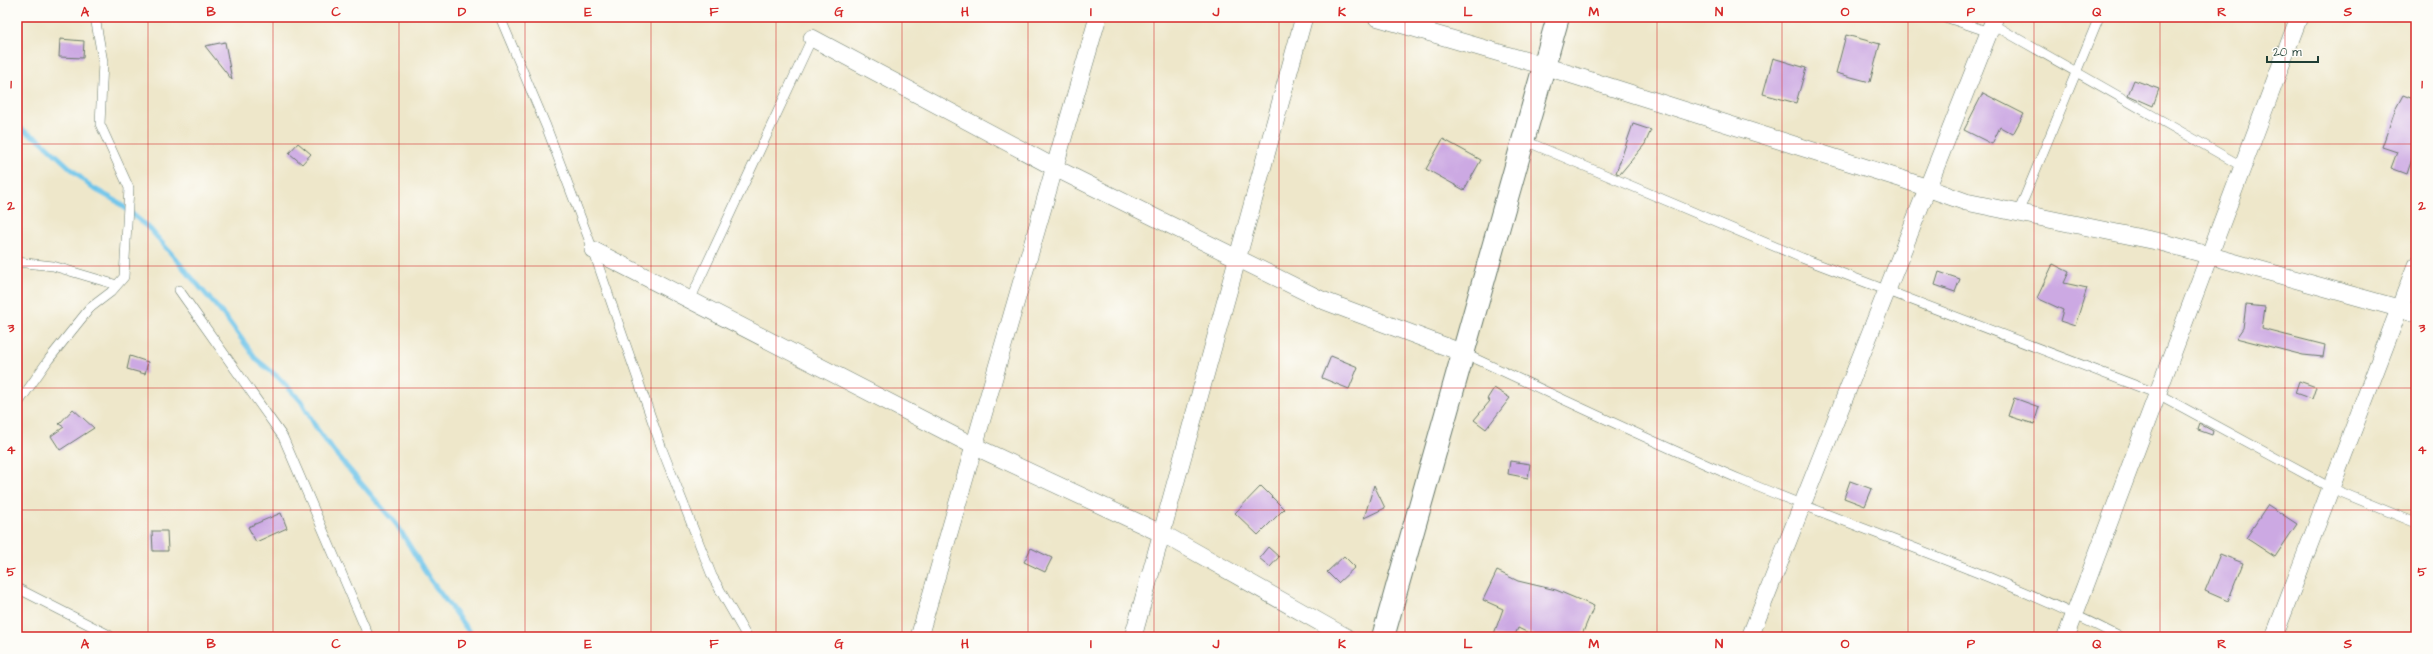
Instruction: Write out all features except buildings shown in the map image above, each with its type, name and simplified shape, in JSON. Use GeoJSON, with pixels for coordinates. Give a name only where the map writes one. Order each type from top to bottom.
{"type":"FeatureCollection","features":[{"type":"Feature","properties":{"kind":"street"},"geometry":{"type":"LineString","coordinates":[[919,637],[1098,17]]}},
{"type":"Feature","properties":{"kind":"street"},"geometry":{"type":"LineString","coordinates":[[1133,637],[1163,534],[1304,17]]}},
{"type":"Feature","properties":{"kind":"street"},"geometry":{"type":"LineString","coordinates":[[1376,17],[1544,66],[1928,188],[1966,202],[2161,242],[2416,313]]}},
{"type":"Feature","properties":{"kind":"street"},"geometry":{"type":"LineString","coordinates":[[1383,637],[1558,17]]}},
{"type":"Feature","properties":{"kind":"street"},"geometry":{"type":"LineString","coordinates":[[2066,637],[2299,17]]}},
{"type":"Feature","properties":{"kind":"street"},"geometry":{"type":"LineString","coordinates":[[1750,637],[1992,25]]}},
{"type":"Feature","properties":{"kind":"street"},"geometry":{"type":"LineString","coordinates":[[812,38],[1055,167],[1322,300],[1463,353]]}},
{"type":"Feature","properties":{"kind":"street"},"geometry":{"type":"LineString","coordinates":[[593,250],[974,446],[1163,534],[1346,637]]}},
{"type":"Feature","properties":{"kind":"street"},"geometry":{"type":"LineString","coordinates":[[2274,637],[2416,265]]}},
{"type":"Feature","properties":{"kind":"lane"},"geometry":{"type":"LineString","coordinates":[[17,405],[49,359],[90,308],[117,286],[124,277],[129,188],[100,124],[103,62],[95,17]]}},
{"type":"Feature","properties":{"kind":"lane"},"geometry":{"type":"LineString","coordinates":[[500,17],[546,126],[593,250],[662,449],[707,562],[747,637]]}},
{"type":"Feature","properties":{"kind":"lane"},"geometry":{"type":"LineString","coordinates":[[1945,17],[1992,25],[2243,167]]}},
{"type":"Feature","properties":{"kind":"lane"},"geometry":{"type":"LineString","coordinates":[[2018,213],[2099,17]]}},
{"type":"Feature","properties":{"kind":"lane"},"geometry":{"type":"LineString","coordinates":[[690,300],[812,38]]}},
{"type":"Feature","properties":{"kind":"lane"},"geometry":{"type":"LineString","coordinates":[[1523,140],[1802,258],[2158,394],[2331,488],[2416,523]]}},
{"type":"Feature","properties":{"kind":"lane"},"geometry":{"type":"LineString","coordinates":[[17,262],[53,266],[117,286]]}},
{"type":"Feature","properties":{"kind":"lane"},"geometry":{"type":"LineString","coordinates":[[179,290],[283,437],[369,637]]}},
{"type":"Feature","properties":{"kind":"lane"},"geometry":{"type":"LineString","coordinates":[[1463,353],[1745,482],[1942,557],[2075,614],[2120,637]]}},
{"type":"Feature","properties":{"kind":"lane"},"geometry":{"type":"LineString","coordinates":[[17,588],[111,636]]}},
{"type":"Feature","properties":{"kind":"waterway"},"geometry":{"type":"LineString","coordinates":[[17,127],[40,140],[91,187],[118,202],[151,230],[227,319],[257,360],[278,377],[301,401],[317,429],[335,453],[397,525],[429,578],[473,637]]}}]}
